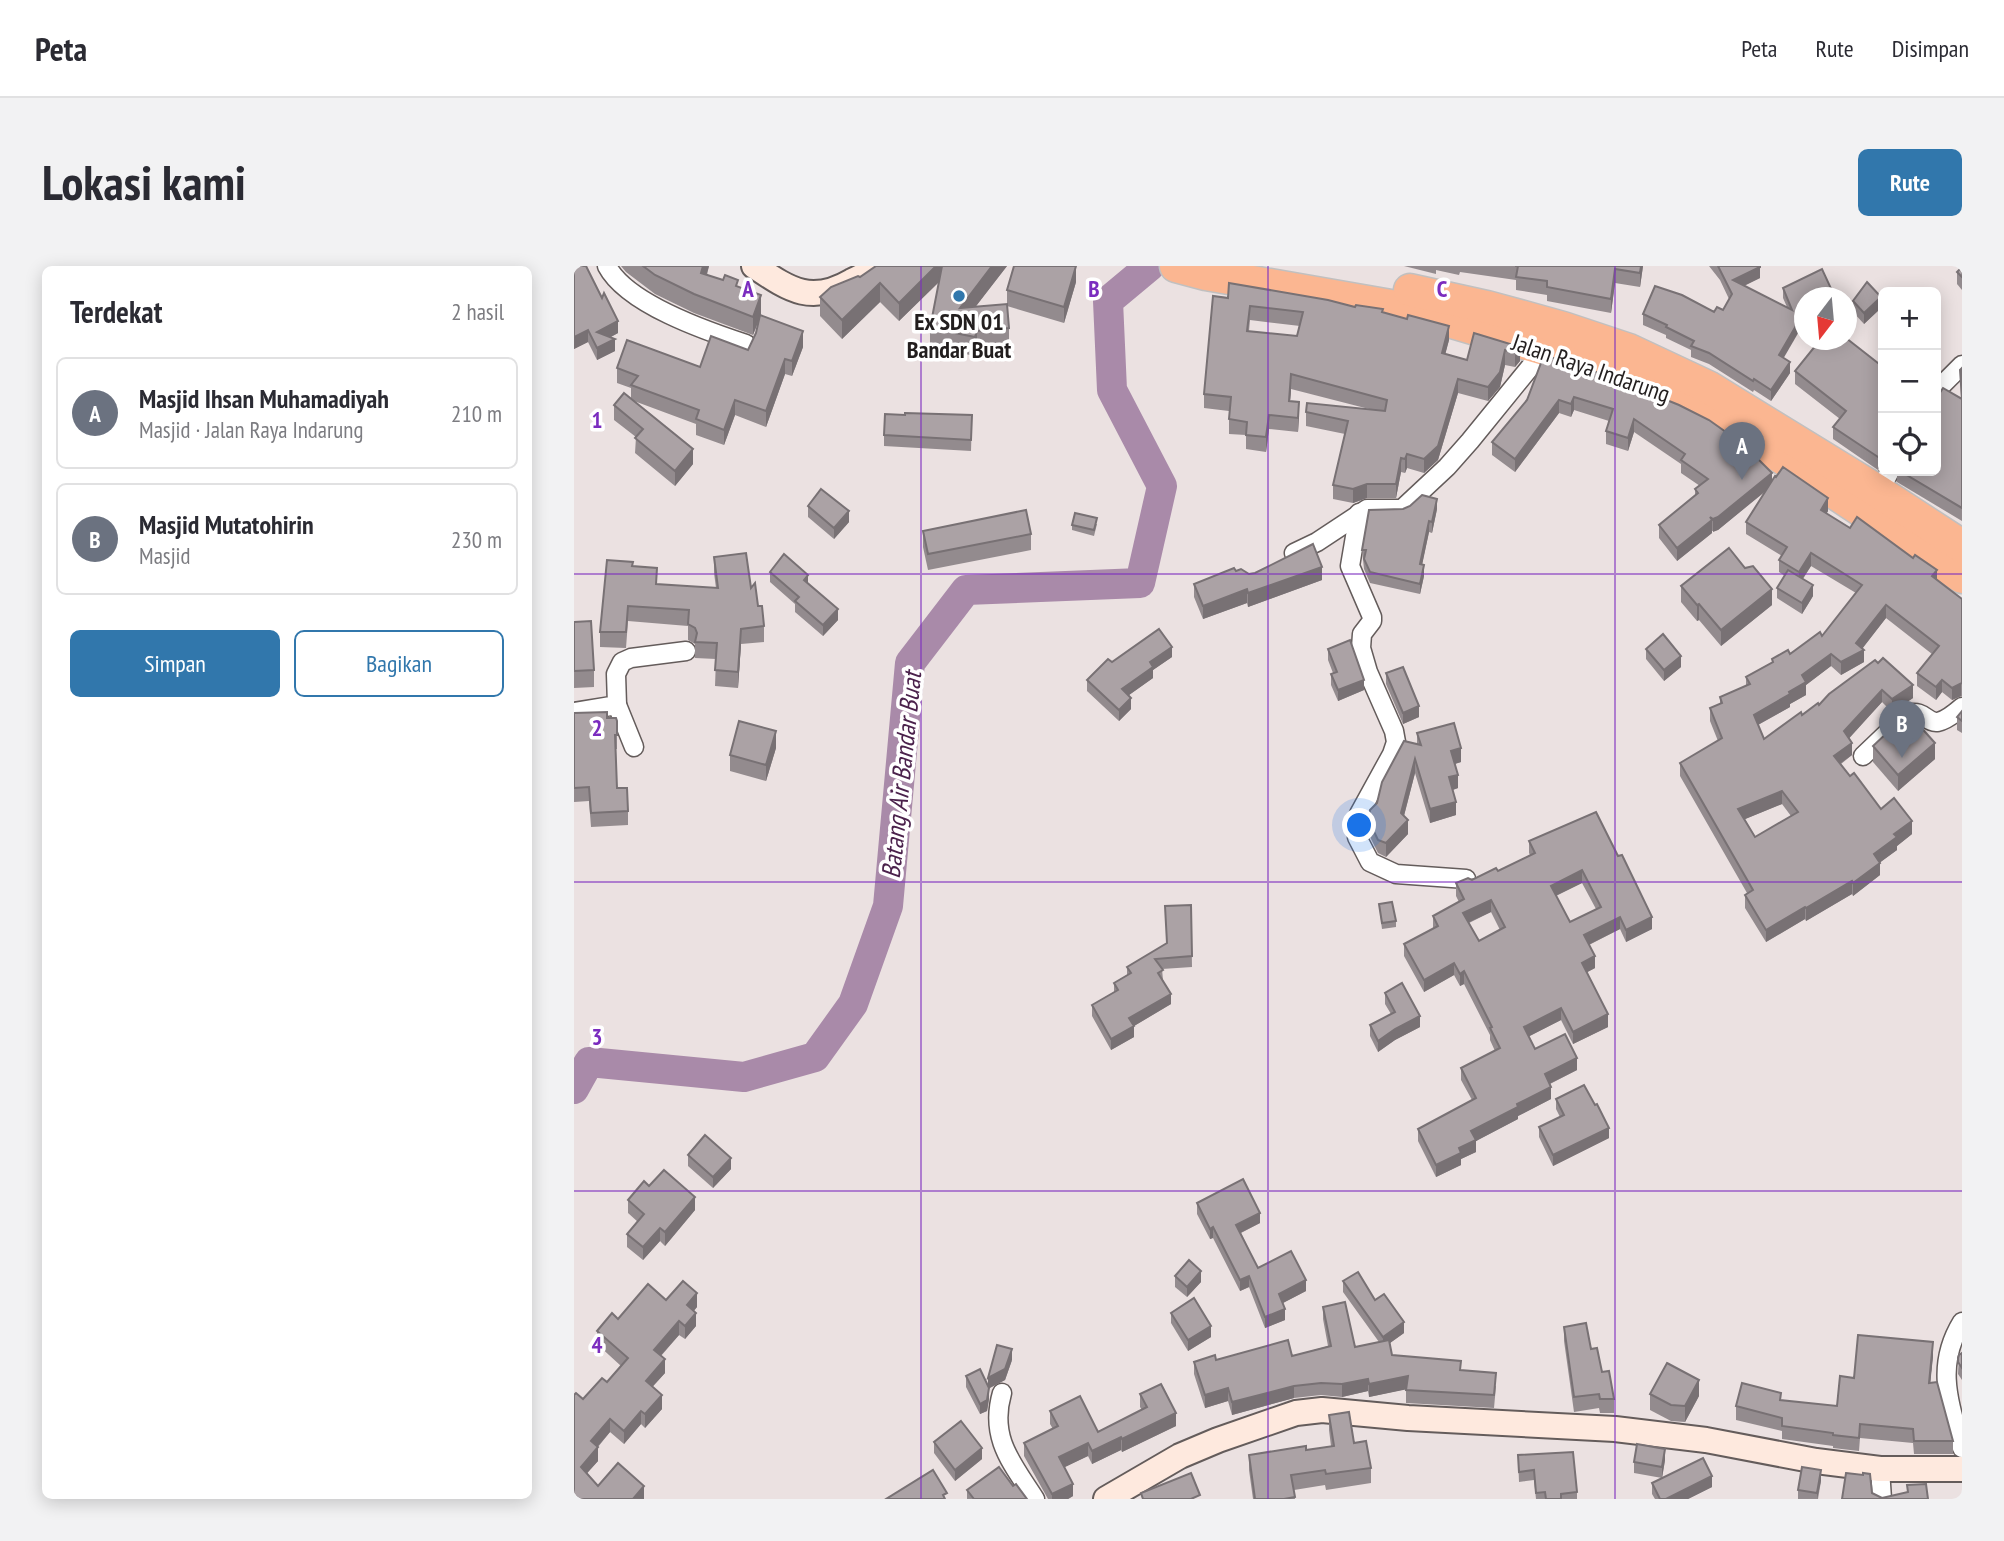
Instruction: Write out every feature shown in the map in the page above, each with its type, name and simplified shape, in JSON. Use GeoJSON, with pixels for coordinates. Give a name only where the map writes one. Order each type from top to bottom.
{"type":"FeatureCollection","features":[{"type":"Feature","properties":{"kind":"highway","name":"Jalan Raya Indarung"},"geometry":{"type":"LineString","coordinates":[[1278,266],[1416,291],[1554,338],[1611,372],[1725,420],[1962,576]]}},
{"type":"Feature","properties":{"kind":"highway","name":"Jalan Raya Indarung"},"geometry":{"type":"LineString","coordinates":[[1191,270],[1629,350],[1708,387],[1885,481],[1962,546]]}},
{"type":"Feature","properties":{"kind":"street"},"geometry":{"type":"LineString","coordinates":[[607,266],[611,274],[641,299],[709,332],[746,344]]}},
{"type":"Feature","properties":{"kind":"street"},"geometry":{"type":"LineString","coordinates":[[754,266],[785,287],[821,294],[846,285],[876,266]]}},
{"type":"Feature","properties":{"kind":"street"},"geometry":{"type":"LineString","coordinates":[[1283,559],[1317,542],[1359,513],[1375,508],[1402,509],[1462,450],[1554,338]]}},
{"type":"Feature","properties":{"kind":"street"},"geometry":{"type":"LineString","coordinates":[[1941,386],[1962,365]]}},
{"type":"Feature","properties":{"kind":"street"},"geometry":{"type":"LineString","coordinates":[[1359,513],[1350,566],[1372,617],[1362,634],[1361,648],[1396,742],[1359,814],[1357,837],[1370,862],[1396,874],[1466,879]]}},
{"type":"Feature","properties":{"kind":"street"},"geometry":{"type":"LineString","coordinates":[[634,747],[617,705],[616,674],[622,662],[631,658],[685,651]]}},
{"type":"Feature","properties":{"kind":"street"},"geometry":{"type":"LineString","coordinates":[[574,712],[617,705]]}},
{"type":"Feature","properties":{"kind":"street"},"geometry":{"type":"LineString","coordinates":[[1863,756],[1907,714],[1916,713],[1931,722],[1940,722],[1946,721],[1962,706]]}},
{"type":"Feature","properties":{"kind":"street"},"geometry":{"type":"LineString","coordinates":[[1962,1322],[1951,1340],[1946,1368],[1949,1400],[1962,1448]]}},
{"type":"Feature","properties":{"kind":"street"},"geometry":{"type":"LineString","coordinates":[[1002,1393],[997,1411],[997,1426],[1002,1446],[1035,1499]]}},
{"type":"Feature","properties":{"kind":"street"},"geometry":{"type":"LineString","coordinates":[[1106,1499],[1180,1457],[1218,1440],[1296,1413],[1322,1410],[1408,1418],[1615,1429],[1706,1440],[1816,1461],[1880,1469],[1962,1469]]}},
{"type":"Feature","properties":{"kind":"street"},"geometry":{"type":"LineString","coordinates":[[1880,1469],[1882,1499]]}},
{"type":"Feature","properties":{"kind":"building"},"geometry":{"type":"Polygon","coordinates":[[[574,266],[586,266],[602,298],[604,293],[618,321],[597,332],[615,339],[597,348],[588,330],[574,337],[574,266]]]}},
{"type":"Feature","properties":{"kind":"building"},"geometry":{"type":"Polygon","coordinates":[[[643,266],[703,266],[701,273],[723,280],[725,275],[738,280],[736,286],[761,295],[753,317],[694,294],[655,275],[643,266]]]}},
{"type":"Feature","properties":{"kind":"building"},"geometry":{"type":"Polygon","coordinates":[[[876,266],[936,266],[899,303],[880,283],[842,320],[820,297],[831,287],[860,277],[876,266]]]}},
{"type":"Feature","properties":{"kind":"building"},"geometry":{"type":"Polygon","coordinates":[[[942,266],[992,266],[960,308],[1007,304],[1009,328],[977,331],[975,337],[930,328],[942,266]]]}},
{"type":"Feature","properties":{"kind":"building"},"geometry":{"type":"Polygon","coordinates":[[[1014,266],[1076,266],[1064,307],[1007,290],[1014,266]]]}},
{"type":"Feature","properties":{"kind":"building"},"geometry":{"type":"Polygon","coordinates":[[[1518,266],[1641,266],[1640,273],[1615,269],[1611,299],[1547,287],[1547,281],[1516,277],[1518,266]]]}},
{"type":"Feature","properties":{"kind":"building"},"geometry":{"type":"Polygon","coordinates":[[[1718,266],[1760,266],[1733,280],[1792,310],[1783,288],[1822,269],[1830,287],[1794,287],[1794,329],[1779,355],[1790,362],[1771,390],[1709,353],[1691,346],[1694,341],[1643,314],[1655,286],[1682,295],[1714,312],[1717,307],[1723,310],[1732,294],[1718,266]]]}},
{"type":"Feature","properties":{"kind":"building"},"geometry":{"type":"Polygon","coordinates":[[[1867,282],[1878,294],[1878,300],[1864,313],[1857,305],[1857,296],[1867,282]]]}},
{"type":"Feature","properties":{"kind":"building"},"geometry":{"type":"Polygon","coordinates":[[[1229,283],[1355,307],[1383,309],[1382,312],[1407,319],[1408,315],[1449,326],[1442,353],[1467,360],[1474,333],[1520,347],[1515,353],[1505,350],[1500,372],[1488,387],[1458,379],[1438,446],[1424,459],[1407,454],[1405,459],[1401,458],[1396,484],[1367,484],[1353,489],[1333,485],[1348,421],[1306,412],[1307,403],[1385,411],[1387,400],[1291,374],[1289,401],[1299,402],[1298,418],[1269,415],[1266,437],[1246,435],[1247,422],[1229,419],[1231,397],[1204,394],[1213,296],[1228,298],[1229,283]],[[1250,306],[1247,331],[1297,336],[1303,312],[1250,306]]]}},
{"type":"Feature","properties":{"kind":"building"},"geometry":{"type":"Polygon","coordinates":[[[760,315],[803,331],[792,361],[785,359],[766,411],[735,400],[724,430],[696,419],[699,410],[631,385],[638,376],[617,368],[627,340],[700,367],[711,336],[748,350],[760,315]]]}},
{"type":"Feature","properties":{"kind":"building"},"geometry":{"type":"Polygon","coordinates":[[[1857,347],[1878,363],[1878,457],[1833,427],[1846,411],[1795,371],[1812,350],[1857,350],[1857,347]]]}},
{"type":"Feature","properties":{"kind":"building"},"geometry":{"type":"Polygon","coordinates":[[[1544,355],[1605,375],[1709,420],[1735,436],[1772,473],[1718,517],[1710,517],[1712,520],[1677,548],[1659,525],[1698,493],[1695,489],[1708,479],[1681,460],[1685,454],[1634,419],[1628,438],[1606,431],[1613,409],[1574,397],[1571,404],[1559,400],[1515,459],[1492,442],[1527,400],[1544,355]]]}},
{"type":"Feature","properties":{"kind":"building"},"geometry":{"type":"Polygon","coordinates":[[[1962,368],[1962,399],[1960,370],[1962,368]]]}},
{"type":"Feature","properties":{"kind":"building"},"geometry":{"type":"Polygon","coordinates":[[[1943,388],[1962,399],[1962,508],[1908,476],[1941,476],[1943,388]]]}},
{"type":"Feature","properties":{"kind":"building"},"geometry":{"type":"Polygon","coordinates":[[[624,393],[693,449],[675,471],[635,438],[643,429],[614,405],[624,393]]]}},
{"type":"Feature","properties":{"kind":"building"},"geometry":{"type":"Polygon","coordinates":[[[885,414],[972,415],[971,440],[884,435],[885,414]]]}},
{"type":"Feature","properties":{"kind":"building"},"geometry":{"type":"Polygon","coordinates":[[[1783,467],[1828,498],[1821,510],[1850,528],[1857,517],[1913,558],[1915,555],[1937,570],[1932,576],[1962,599],[1962,683],[1952,688],[1942,680],[1936,687],[1917,673],[1939,646],[1886,605],[1856,643],[1864,650],[1841,662],[1831,654],[1802,675],[1806,682],[1754,715],[1764,739],[1801,712],[1802,715],[1818,703],[1819,705],[1829,694],[1875,660],[1878,663],[1883,658],[1913,685],[1892,699],[1882,690],[1844,731],[1852,743],[1834,756],[1850,776],[1854,773],[1881,809],[1894,798],[1912,821],[1894,834],[1897,837],[1874,854],[1880,863],[1853,883],[1852,881],[1766,930],[1745,895],[1753,890],[1680,763],[1722,738],[1710,708],[1722,703],[1720,697],[1750,684],[1746,677],[1773,662],[1772,659],[1788,650],[1790,654],[1820,632],[1822,636],[1862,585],[1811,553],[1799,572],[1779,560],[1787,547],[1746,522],[1783,467]],[[1782,791],[1738,809],[1755,837],[1798,812],[1782,791]]]}},
{"type":"Feature","properties":{"kind":"building"},"geometry":{"type":"Polygon","coordinates":[[[821,489],[849,511],[834,528],[808,506],[821,489]]]}},
{"type":"Feature","properties":{"kind":"building"},"geometry":{"type":"Polygon","coordinates":[[[1422,495],[1437,499],[1432,522],[1429,521],[1420,564],[1424,565],[1420,584],[1370,572],[1364,559],[1366,550],[1362,550],[1369,510],[1403,509],[1422,495]]]}},
{"type":"Feature","properties":{"kind":"building"},"geometry":{"type":"Polygon","coordinates":[[[1026,510],[1031,534],[928,554],[923,531],[1026,510]]]}},
{"type":"Feature","properties":{"kind":"building"},"geometry":{"type":"Polygon","coordinates":[[[1075,513],[1097,518],[1094,530],[1072,525],[1075,513]]]}},
{"type":"Feature","properties":{"kind":"building"},"geometry":{"type":"Polygon","coordinates":[[[1313,544],[1322,567],[1248,593],[1247,589],[1203,606],[1194,584],[1234,568],[1236,571],[1241,569],[1249,574],[1255,573],[1313,544]]]}},
{"type":"Feature","properties":{"kind":"building"},"geometry":{"type":"Polygon","coordinates":[[[1729,548],[1745,568],[1753,566],[1772,589],[1721,630],[1681,586],[1729,548]]]}},
{"type":"Feature","properties":{"kind":"building"},"geometry":{"type":"Polygon","coordinates":[[[746,553],[751,588],[755,583],[758,606],[762,606],[764,626],[741,629],[738,672],[715,670],[717,643],[695,642],[697,633],[695,628],[688,624],[689,610],[628,606],[626,632],[600,632],[607,560],[633,562],[632,566],[657,568],[656,584],[718,588],[714,557],[746,553]]]}},
{"type":"Feature","properties":{"kind":"building"},"geometry":{"type":"Polygon","coordinates":[[[784,554],[808,575],[804,580],[838,609],[823,625],[795,601],[799,597],[770,572],[784,554]]]}},
{"type":"Feature","properties":{"kind":"building"},"geometry":{"type":"Polygon","coordinates":[[[1788,570],[1813,585],[1802,603],[1777,588],[1788,570]]]}},
{"type":"Feature","properties":{"kind":"building"},"geometry":{"type":"Polygon","coordinates":[[[591,621],[594,670],[574,671],[574,622],[591,621]]]}},
{"type":"Feature","properties":{"kind":"building"},"geometry":{"type":"Polygon","coordinates":[[[1159,629],[1172,647],[1150,662],[1153,667],[1122,689],[1131,698],[1119,710],[1087,680],[1108,659],[1112,662],[1159,629]]]}},
{"type":"Feature","properties":{"kind":"building"},"geometry":{"type":"Polygon","coordinates":[[[1663,634],[1681,656],[1664,670],[1646,649],[1663,634]]]}},
{"type":"Feature","properties":{"kind":"building"},"geometry":{"type":"Polygon","coordinates":[[[1350,640],[1364,680],[1338,690],[1331,674],[1337,672],[1328,649],[1350,640]]]}},
{"type":"Feature","properties":{"kind":"building"},"geometry":{"type":"Polygon","coordinates":[[[1403,667],[1419,706],[1403,713],[1386,673],[1403,667]]]}},
{"type":"Feature","properties":{"kind":"building"},"geometry":{"type":"Polygon","coordinates":[[[607,712],[607,718],[616,718],[617,721],[617,788],[627,788],[628,811],[591,813],[589,787],[574,788],[574,713],[607,712]]]}},
{"type":"Feature","properties":{"kind":"building"},"geometry":{"type":"Polygon","coordinates":[[[1908,713],[1935,743],[1898,775],[1873,746],[1908,713]]]}},
{"type":"Feature","properties":{"kind":"building"},"geometry":{"type":"Polygon","coordinates":[[[739,721],[776,731],[766,765],[730,755],[739,721]]]}},
{"type":"Feature","properties":{"kind":"building"},"geometry":{"type":"Polygon","coordinates":[[[1454,723],[1461,748],[1451,751],[1458,775],[1449,777],[1456,802],[1430,809],[1415,759],[1401,813],[1408,820],[1386,843],[1378,840],[1369,821],[1370,810],[1377,803],[1382,782],[1404,741],[1421,745],[1417,733],[1454,723]]]}},
{"type":"Feature","properties":{"kind":"building"},"geometry":{"type":"Polygon","coordinates":[[[1596,812],[1618,856],[1622,855],[1652,917],[1626,930],[1620,917],[1584,935],[1595,956],[1582,963],[1608,1014],[1573,1032],[1561,1008],[1524,1027],[1535,1049],[1565,1034],[1577,1058],[1545,1074],[1551,1087],[1471,1131],[1476,1140],[1459,1148],[1461,1153],[1436,1165],[1418,1129],[1476,1098],[1461,1068],[1500,1048],[1464,971],[1460,974],[1454,963],[1424,980],[1404,944],[1438,926],[1433,916],[1464,899],[1456,883],[1468,878],[1472,880],[1496,868],[1498,871],[1535,853],[1529,841],[1596,812]],[[1582,870],[1551,886],[1570,922],[1601,907],[1582,870]],[[1491,900],[1463,913],[1479,941],[1505,927],[1491,900]]]}},
{"type":"Feature","properties":{"kind":"building"},"geometry":{"type":"Polygon","coordinates":[[[1392,902],[1396,921],[1382,923],[1379,904],[1392,902]]]}},
{"type":"Feature","properties":{"kind":"building"},"geometry":{"type":"Polygon","coordinates":[[[1191,905],[1192,956],[1155,959],[1163,970],[1158,973],[1171,994],[1129,1018],[1134,1026],[1111,1039],[1092,1005],[1118,990],[1114,983],[1131,973],[1127,967],[1167,943],[1165,906],[1191,905]]]}},
{"type":"Feature","properties":{"kind":"building"},"geometry":{"type":"Polygon","coordinates":[[[1402,983],[1420,1016],[1378,1041],[1370,1025],[1395,1012],[1385,993],[1402,983]]]}},
{"type":"Feature","properties":{"kind":"building"},"geometry":{"type":"Polygon","coordinates":[[[1584,1085],[1609,1128],[1553,1155],[1539,1127],[1564,1115],[1556,1099],[1584,1085]]]}},
{"type":"Feature","properties":{"kind":"building"},"geometry":{"type":"Polygon","coordinates":[[[705,1135],[731,1158],[713,1177],[688,1155],[705,1135]]]}},
{"type":"Feature","properties":{"kind":"building"},"geometry":{"type":"Polygon","coordinates":[[[664,1170],[695,1197],[665,1232],[660,1228],[643,1247],[627,1234],[644,1214],[628,1200],[644,1181],[649,1186],[664,1170]]]}},
{"type":"Feature","properties":{"kind":"building"},"geometry":{"type":"Polygon","coordinates":[[[1243,1179],[1260,1213],[1236,1225],[1258,1268],[1291,1251],[1306,1280],[1279,1294],[1285,1309],[1265,1317],[1249,1276],[1240,1280],[1213,1227],[1210,1229],[1197,1203],[1243,1179]]]}},
{"type":"Feature","properties":{"kind":"building"},"geometry":{"type":"Polygon","coordinates":[[[1189,1260],[1201,1271],[1187,1287],[1175,1276],[1189,1260]]]}},
{"type":"Feature","properties":{"kind":"building"},"geometry":{"type":"Polygon","coordinates":[[[1358,1272],[1375,1300],[1384,1294],[1404,1322],[1383,1337],[1343,1281],[1358,1272]]]}},
{"type":"Feature","properties":{"kind":"building"},"geometry":{"type":"Polygon","coordinates":[[[683,1281],[697,1293],[687,1305],[696,1313],[685,1326],[679,1321],[654,1350],[665,1359],[646,1381],[662,1395],[645,1414],[641,1411],[624,1431],[610,1419],[591,1441],[598,1447],[581,1467],[598,1486],[618,1463],[644,1486],[633,1499],[574,1499],[574,1395],[576,1393],[583,1399],[602,1378],[607,1382],[628,1358],[597,1331],[612,1313],[618,1319],[648,1284],[666,1300],[683,1281]]]}},
{"type":"Feature","properties":{"kind":"building"},"geometry":{"type":"Polygon","coordinates":[[[1194,1298],[1211,1326],[1188,1340],[1171,1313],[1194,1298]]]}},
{"type":"Feature","properties":{"kind":"building"},"geometry":{"type":"Polygon","coordinates":[[[1345,1302],[1355,1347],[1389,1340],[1392,1355],[1461,1361],[1460,1370],[1496,1373],[1494,1395],[1406,1390],[1408,1376],[1369,1384],[1368,1379],[1342,1384],[1294,1386],[1232,1402],[1228,1388],[1205,1395],[1194,1362],[1215,1355],[1216,1360],[1288,1340],[1292,1356],[1331,1346],[1323,1307],[1345,1302]]]}},
{"type":"Feature","properties":{"kind":"building"},"geometry":{"type":"Polygon","coordinates":[[[1586,1323],[1591,1349],[1597,1348],[1602,1372],[1609,1371],[1614,1399],[1600,1399],[1599,1394],[1574,1397],[1564,1327],[1586,1323]]]}},
{"type":"Feature","properties":{"kind":"building"},"geometry":{"type":"Polygon","coordinates":[[[1858,1335],[1933,1342],[1929,1383],[1937,1382],[1953,1441],[1914,1441],[1913,1429],[1860,1424],[1859,1438],[1833,1435],[1782,1426],[1782,1418],[1736,1406],[1742,1383],[1781,1393],[1780,1400],[1837,1406],[1840,1376],[1854,1378],[1858,1335]]]}},
{"type":"Feature","properties":{"kind":"building"},"geometry":{"type":"Polygon","coordinates":[[[997,1345],[1012,1349],[1005,1369],[988,1378],[997,1345]]]}},
{"type":"Feature","properties":{"kind":"building"},"geometry":{"type":"Polygon","coordinates":[[[1962,1353],[1962,1368],[1958,1358],[1962,1353]]]}},
{"type":"Feature","properties":{"kind":"building"},"geometry":{"type":"Polygon","coordinates":[[[1667,1363],[1699,1380],[1685,1406],[1671,1405],[1650,1394],[1667,1363]]]}},
{"type":"Feature","properties":{"kind":"building"},"geometry":{"type":"Polygon","coordinates":[[[980,1369],[989,1388],[987,1400],[980,1404],[966,1376],[980,1369]]]}},
{"type":"Feature","properties":{"kind":"building"},"geometry":{"type":"Polygon","coordinates":[[[1161,1384],[1176,1413],[1092,1451],[1088,1443],[1059,1457],[1073,1484],[1052,1494],[1024,1443],[1058,1426],[1050,1411],[1080,1396],[1098,1432],[1147,1407],[1140,1394],[1161,1384]]]}},
{"type":"Feature","properties":{"kind":"building"},"geometry":{"type":"Polygon","coordinates":[[[1349,1412],[1354,1443],[1366,1441],[1371,1468],[1291,1475],[1295,1497],[1255,1499],[1249,1455],[1306,1446],[1306,1450],[1334,1446],[1329,1415],[1349,1412]]]}},
{"type":"Feature","properties":{"kind":"building"},"geometry":{"type":"Polygon","coordinates":[[[961,1421],[982,1448],[955,1470],[934,1442],[961,1421]]]}},
{"type":"Feature","properties":{"kind":"building"},"geometry":{"type":"Polygon","coordinates":[[[1637,1444],[1665,1449],[1662,1467],[1634,1462],[1637,1444]]]}},
{"type":"Feature","properties":{"kind":"building"},"geometry":{"type":"Polygon","coordinates":[[[1573,1452],[1577,1492],[1561,1494],[1561,1499],[1546,1499],[1545,1492],[1536,1493],[1534,1470],[1519,1472],[1518,1455],[1573,1452]]]}},
{"type":"Feature","properties":{"kind":"building"},"geometry":{"type":"Polygon","coordinates":[[[1703,1458],[1712,1476],[1666,1499],[1660,1499],[1652,1483],[1703,1458]]]}},
{"type":"Feature","properties":{"kind":"building"},"geometry":{"type":"Polygon","coordinates":[[[999,1467],[1027,1499],[974,1499],[967,1490],[999,1467]]]}},
{"type":"Feature","properties":{"kind":"building"},"geometry":{"type":"Polygon","coordinates":[[[1802,1467],[1821,1470],[1817,1493],[1798,1490],[1802,1467]]]}},
{"type":"Feature","properties":{"kind":"building"},"geometry":{"type":"Polygon","coordinates":[[[933,1470],[947,1493],[943,1495],[945,1499],[886,1499],[933,1470]]]}},
{"type":"Feature","properties":{"kind":"building"},"geometry":{"type":"Polygon","coordinates":[[[1191,1473],[1200,1495],[1191,1499],[1143,1499],[1141,1493],[1191,1473]]]}},
{"type":"Feature","properties":{"kind":"building"},"geometry":{"type":"Polygon","coordinates":[[[1846,1473],[1870,1474],[1872,1493],[1882,1498],[1908,1492],[1907,1485],[1926,1484],[1928,1499],[1842,1499],[1846,1473]]]}},
{"type":"Feature","properties":{"kind":"waterway","name":"Batang Air Bandar Buat"},"geometry":{"type":"LineString","coordinates":[[574,1089],[589,1062],[744,1077],[815,1057],[853,1004],[888,906],[910,663],[966,590],[1140,583],[1162,486],[1112,390],[1108,301],[1150,266]]}},
{"type":"Feature","properties":{"kind":"place","name":"Ex SDN 01 Bandar Buat"},"geometry":{"type":"Point","coordinates":[959,296]}},
{"type":"Feature","properties":{"kind":"place","name":"Masjid Ihsan Muhamadiyah"},"geometry":{"type":"Point","coordinates":[1742,480]}},
{"type":"Feature","properties":{"kind":"place","name":"Masjid Mutatohirin"},"geometry":{"type":"Point","coordinates":[1902,758]}}]}
